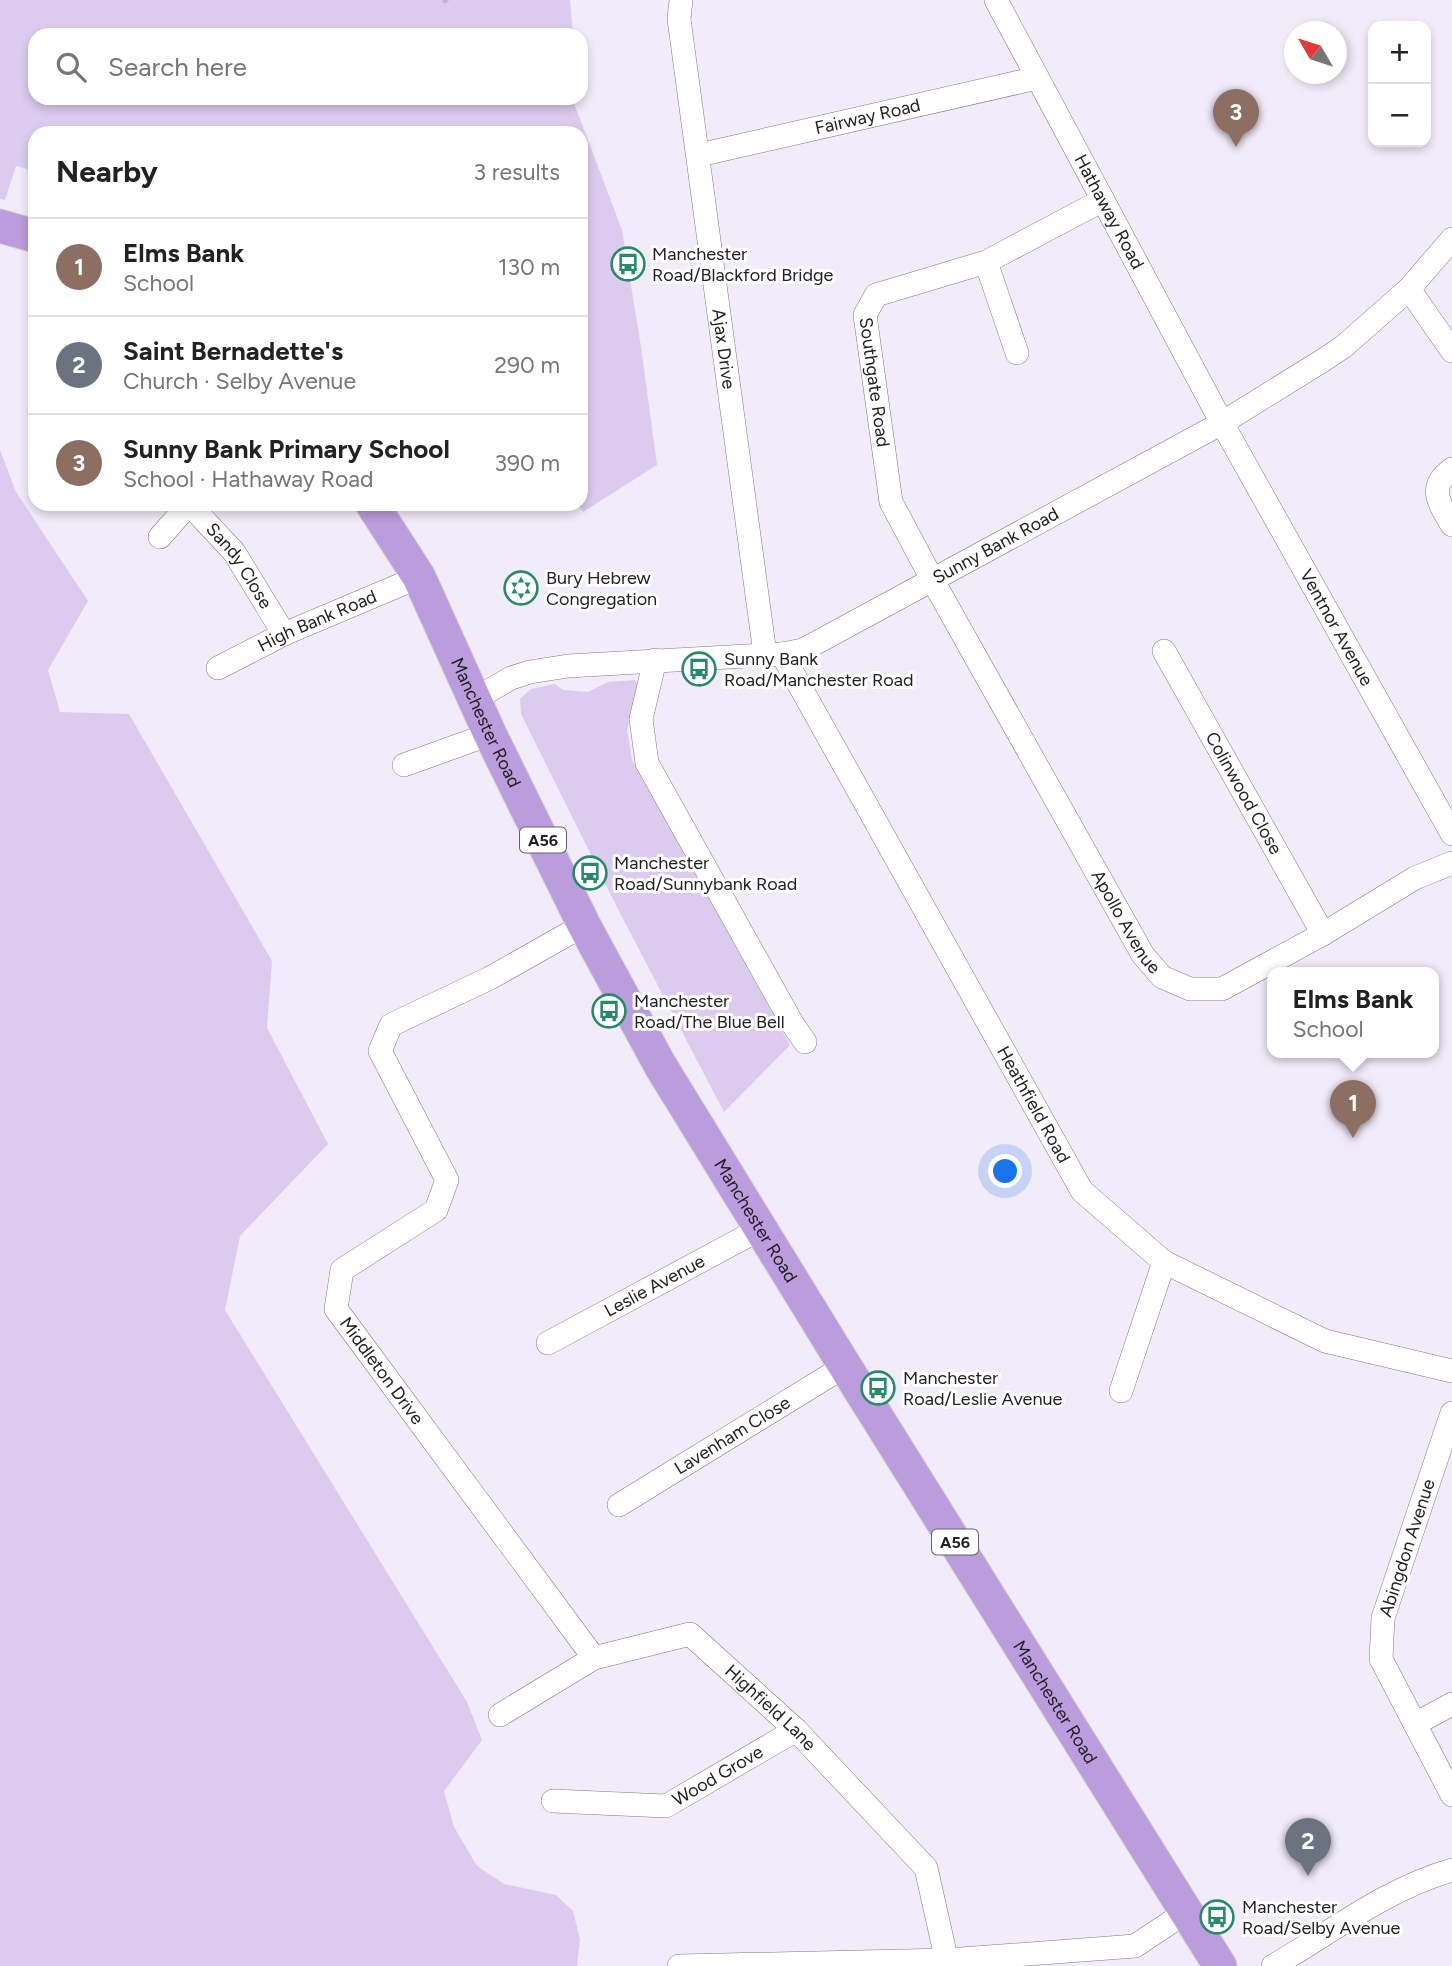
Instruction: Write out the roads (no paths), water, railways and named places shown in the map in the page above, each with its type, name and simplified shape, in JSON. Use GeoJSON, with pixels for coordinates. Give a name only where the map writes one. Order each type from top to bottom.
{"type":"FeatureCollection","features":[{"type":"Feature","properties":{"kind":"highway"},"geometry":{"type":"LineString","coordinates":[[0,226],[28,234]]}},
{"type":"Feature","properties":{"kind":"highway","name":"Manchester Road"},"geometry":{"type":"LineString","coordinates":[[377,511],[419,577],[490,734],[584,926],[660,1065],[1186,1912]]}},
{"type":"Feature","properties":{"kind":"highway","name":"A56"},"geometry":{"type":"LineString","coordinates":[[1186,1912],[1220,1966]]}},
{"type":"Feature","properties":{"kind":"street","name":"Ajax Drive"},"geometry":{"type":"LineString","coordinates":[[681,0],[679,19],[774,654]]}},
{"type":"Feature","properties":{"kind":"street","name":"Hathaway Road"},"geometry":{"type":"LineString","coordinates":[[996,0],[1222,423]]}},
{"type":"Feature","properties":{"kind":"street","name":"Fairway Road"},"geometry":{"type":"LineString","coordinates":[[699,155],[1037,78]]}},
{"type":"Feature","properties":{"kind":"street","name":"Southgate Road"},"geometry":{"type":"LineString","coordinates":[[933,581],[891,502],[865,315],[876,295],[986,262],[1103,200]]}},
{"type":"Feature","properties":{"kind":"street","name":"Sunny Bank Road"},"geometry":{"type":"LineString","coordinates":[[475,699],[511,678],[568,666],[803,650],[1222,423],[1342,347],[1409,289],[1452,239]]}},
{"type":"Feature","properties":{"kind":"street"},"geometry":{"type":"LineString","coordinates":[[986,262],[1017,353]]}},
{"type":"Feature","properties":{"kind":"street"},"geometry":{"type":"LineString","coordinates":[[1409,289],[1452,351]]}},
{"type":"Feature","properties":{"kind":"street","name":"Ventnor Avenue"},"geometry":{"type":"LineString","coordinates":[[1222,423],[1452,834]]}},
{"type":"Feature","properties":{"kind":"street"},"geometry":{"type":"LineString","coordinates":[[1452,469],[1443,476],[1437,489],[1438,499],[1452,524]]}},
{"type":"Feature","properties":{"kind":"street"},"geometry":{"type":"LineString","coordinates":[[160,537],[183,511]]}},
{"type":"Feature","properties":{"kind":"street","name":"Sandy Close"},"geometry":{"type":"LineString","coordinates":[[196,511],[234,552],[285,634]]}},
{"type":"Feature","properties":{"kind":"street","name":"High Bank Road"},"geometry":{"type":"LineString","coordinates":[[218,668],[285,634],[419,577]]}},
{"type":"Feature","properties":{"kind":"street","name":"Apollo Avenue"},"geometry":{"type":"LineString","coordinates":[[933,581],[1143,956],[1162,977],[1191,989],[1222,989],[1322,934],[1415,878],[1452,863]]}},
{"type":"Feature","properties":{"kind":"street","name":"Colinwood Close"},"geometry":{"type":"LineString","coordinates":[[1164,651],[1322,934]]}},
{"type":"Feature","properties":{"kind":"street","name":"Heathfield Road"},"geometry":{"type":"LineString","coordinates":[[774,654],[1082,1191],[1164,1262],[1325,1341],[1452,1371]]}},
{"type":"Feature","properties":{"kind":"street"},"geometry":{"type":"LineString","coordinates":[[655,660],[641,719],[647,763],[805,1042]]}},
{"type":"Feature","properties":{"kind":"street"},"geometry":{"type":"LineString","coordinates":[[404,765],[490,734]]}},
{"type":"Feature","properties":{"kind":"street","name":"Middleton Drive"},"geometry":{"type":"LineString","coordinates":[[584,926],[490,978],[391,1025],[380,1051],[447,1180],[436,1210],[342,1270],[336,1309],[594,1658]]}},
{"type":"Feature","properties":{"kind":"street","name":"Leslie Avenue"},"geometry":{"type":"LineString","coordinates":[[548,1343],[762,1228]]}},
{"type":"Feature","properties":{"kind":"street"},"geometry":{"type":"LineString","coordinates":[[1121,1391],[1164,1262]]}},
{"type":"Feature","properties":{"kind":"street","name":"Lavenham Close"},"geometry":{"type":"LineString","coordinates":[[619,1505],[845,1366]]}},
{"type":"Feature","properties":{"kind":"street","name":"Abingdon Avenue"},"geometry":{"type":"LineString","coordinates":[[1452,1413],[1383,1618],[1381,1659],[1452,1796]]}},
{"type":"Feature","properties":{"kind":"street","name":"Highfield Lane"},"geometry":{"type":"LineString","coordinates":[[500,1715],[594,1658],[690,1634],[796,1730],[926,1868],[948,1963]]}},
{"type":"Feature","properties":{"kind":"street"},"geometry":{"type":"LineString","coordinates":[[1415,1724],[1452,1704]]}},
{"type":"Feature","properties":{"kind":"street","name":"Wood Grove"},"geometry":{"type":"LineString","coordinates":[[553,1801],[666,1806],[796,1730]]}},
{"type":"Feature","properties":{"kind":"street"},"geometry":{"type":"LineString","coordinates":[[1273,1966],[1378,1901],[1433,1875],[1452,1870]]}},
{"type":"Feature","properties":{"kind":"street"},"geometry":{"type":"LineString","coordinates":[[679,1966],[948,1963],[1135,1946],[1186,1912]]}},
{"type":"Feature","properties":{"kind":"place","name":"Sunny Bank Primary School"},"geometry":{"type":"Point","coordinates":[1236,147]}},
{"type":"Feature","properties":{"kind":"place","name":"Manchester Road/Blackford Bridge"},"geometry":{"type":"Point","coordinates":[628,264]}},
{"type":"Feature","properties":{"kind":"place","name":"Bury Hebrew Congregation"},"geometry":{"type":"Point","coordinates":[521,588]}},
{"type":"Feature","properties":{"kind":"place","name":"Sunny Bank Road/Manchester Road"},"geometry":{"type":"Point","coordinates":[699,669]}},
{"type":"Feature","properties":{"kind":"place","name":"Manchester Road/Sunnybank Road"},"geometry":{"type":"Point","coordinates":[590,873]}},
{"type":"Feature","properties":{"kind":"place","name":"Manchester Road/The Blue Bell"},"geometry":{"type":"Point","coordinates":[609,1011]}},
{"type":"Feature","properties":{"kind":"place","name":"Elms Bank"},"geometry":{"type":"Point","coordinates":[1353,1138]}},
{"type":"Feature","properties":{"kind":"place","name":"Manchester Road/Leslie Avenue"},"geometry":{"type":"Point","coordinates":[878,1388]}},
{"type":"Feature","properties":{"kind":"place","name":"Saint Bernadette's"},"geometry":{"type":"Point","coordinates":[1308,1876]}},
{"type":"Feature","properties":{"kind":"place","name":"Manchester Road/Selby Avenue"},"geometry":{"type":"Point","coordinates":[1217,1917]}}]}
